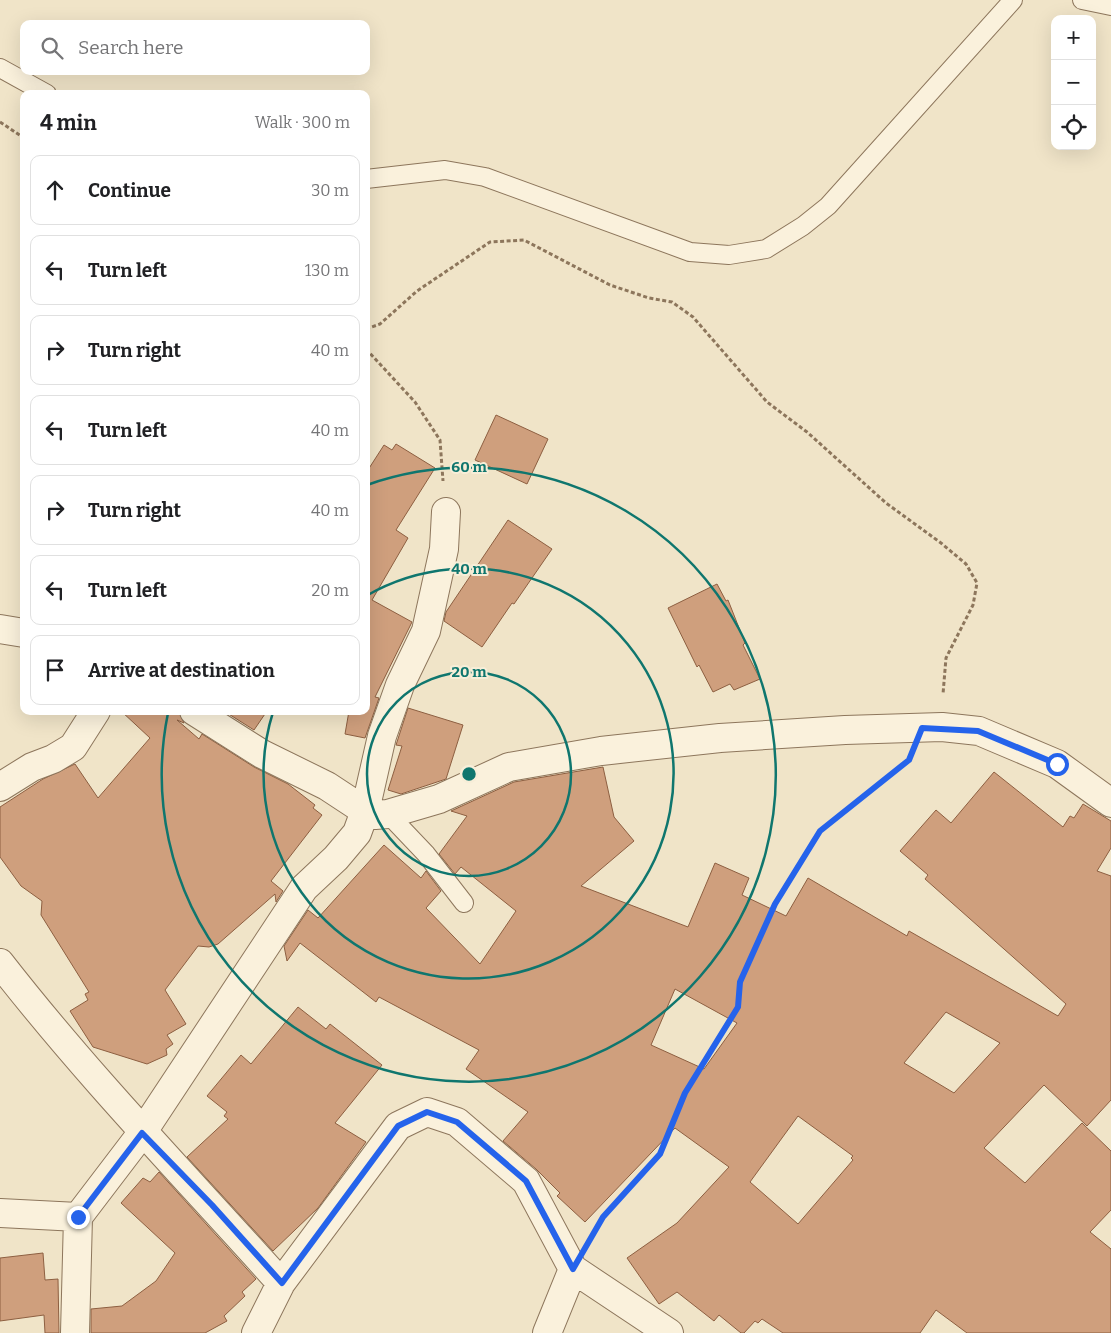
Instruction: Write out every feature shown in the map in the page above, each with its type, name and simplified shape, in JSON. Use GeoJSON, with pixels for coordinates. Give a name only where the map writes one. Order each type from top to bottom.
{"type":"FeatureCollection","features":[{"type":"Feature","properties":{"kind":"street"},"geometry":{"type":"LineString","coordinates":[[377,813],[385,727],[400,685],[426,631],[444,549],[446,512]]}},
{"type":"Feature","properties":{"kind":"street"},"geometry":{"type":"LineString","coordinates":[[0,629],[20,632]]}},
{"type":"Feature","properties":{"kind":"street"},"geometry":{"type":"LineString","coordinates":[[0,787],[32,767],[53,760],[73,747],[93,715]]}},
{"type":"Feature","properties":{"kind":"street"},"geometry":{"type":"LineString","coordinates":[[200,715],[262,754],[377,813]]}},
{"type":"Feature","properties":{"kind":"street"},"geometry":{"type":"LineString","coordinates":[[75,1333],[78,1217],[142,1133],[304,888],[336,858],[377,813],[440,799],[509,767],[601,752],[720,738],[845,730],[922,728],[978,731],[1057,764],[1111,803]]}},
{"type":"Feature","properties":{"kind":"street"},"geometry":{"type":"LineString","coordinates":[[0,963],[32,1005],[142,1133],[212,1205],[282,1283]]}},
{"type":"Feature","properties":{"kind":"street"},"geometry":{"type":"LineString","coordinates":[[256,1333],[282,1283],[398,1126],[427,1112],[457,1122],[526,1181],[573,1269],[669,1333]]}},
{"type":"Feature","properties":{"kind":"street"},"geometry":{"type":"LineString","coordinates":[[0,1212],[78,1217]]}},
{"type":"Feature","properties":{"kind":"street"},"geometry":{"type":"LineString","coordinates":[[547,1333],[573,1269]]}},
{"type":"Feature","properties":{"kind":"lane"},"geometry":{"type":"LineString","coordinates":[[370,179],[445,170],[485,177],[690,252],[729,256],[766,249],[803,226],[828,206],[1013,0]]}},
{"type":"Feature","properties":{"kind":"lane"},"geometry":{"type":"LineString","coordinates":[[1082,0],[1111,6]]}},
{"type":"Feature","properties":{"kind":"lane"},"geometry":{"type":"LineString","coordinates":[[0,68],[40,90]]}},
{"type":"Feature","properties":{"kind":"lane"},"geometry":{"type":"LineString","coordinates":[[377,813],[426,854],[464,903]]}},
{"type":"Feature","properties":{"kind":"path"},"geometry":{"type":"LineString","coordinates":[[0,122],[20,135]]}},
{"type":"Feature","properties":{"kind":"path"},"geometry":{"type":"LineString","coordinates":[[370,328],[380,324],[416,291],[490,242],[524,240],[610,285],[649,298],[672,302],[693,316],[767,402],[807,432],[886,503],[941,543],[966,564],[977,583],[973,605],[946,658],[942,694],[954,699],[978,731]]}},
{"type":"Feature","properties":{"kind":"path"},"geometry":{"type":"LineString","coordinates":[[370,353],[414,402],[440,440],[446,512]]}},
{"type":"Feature","properties":{"kind":"path"},"geometry":{"type":"LineString","coordinates":[[573,1269],[603,1217],[660,1154],[685,1093],[738,1007],[740,982],[775,904],[820,831],[909,760],[922,728]]}},
{"type":"Feature","properties":{"kind":"building"},"geometry":{"type":"Polygon","coordinates":[[[496,415],[548,439],[527,484],[475,460],[496,415]]]}},
{"type":"Feature","properties":{"kind":"building"},"geometry":{"type":"Polygon","coordinates":[[[396,444],[435,468],[396,530],[408,538],[372,600],[412,622],[375,697],[379,698],[365,738],[345,734],[348,715],[370,715],[370,467],[384,445],[392,450],[396,444]]]}},
{"type":"Feature","properties":{"kind":"building"},"geometry":{"type":"Polygon","coordinates":[[[508,520],[552,549],[482,647],[444,621],[446,612],[508,520]]]}},
{"type":"Feature","properties":{"kind":"building"},"geometry":{"type":"Polygon","coordinates":[[[717,584],[726,601],[728,600],[745,643],[743,645],[760,679],[734,690],[730,684],[713,692],[699,665],[697,667],[668,608],[717,584]]]}},
{"type":"Feature","properties":{"kind":"building"},"geometry":{"type":"Polygon","coordinates":[[[408,708],[463,725],[446,779],[401,794],[388,790],[402,746],[396,745],[408,708]]]}},
{"type":"Feature","properties":{"kind":"building"},"geometry":{"type":"Polygon","coordinates":[[[125,715],[181,715],[184,723],[177,720],[199,739],[202,734],[254,767],[288,784],[315,805],[313,808],[322,815],[271,881],[283,891],[276,902],[275,894],[218,944],[209,947],[198,946],[165,990],[186,1024],[167,1035],[173,1044],[166,1049],[167,1055],[147,1064],[93,1047],[70,1011],[88,1000],[85,994],[89,992],[41,915],[42,901],[21,886],[0,857],[0,807],[43,779],[75,764],[98,798],[150,738],[125,715]]]}},
{"type":"Feature","properties":{"kind":"building"},"geometry":{"type":"Polygon","coordinates":[[[230,715],[264,715],[254,730],[230,715]]]}},
{"type":"Feature","properties":{"kind":"building"},"geometry":{"type":"Polygon","coordinates":[[[603,767],[614,817],[634,841],[581,886],[688,927],[715,863],[749,878],[742,895],[786,916],[808,878],[907,936],[909,931],[1058,1016],[1066,1004],[925,879],[928,875],[900,851],[936,810],[951,823],[994,772],[1063,827],[1070,816],[1074,818],[1083,804],[1111,821],[1111,848],[1097,871],[1111,876],[1111,1100],[1087,1126],[1044,1085],[984,1148],[1025,1183],[1082,1123],[1111,1151],[1111,1210],[1090,1232],[1111,1249],[1111,1333],[967,1333],[936,1310],[920,1333],[783,1333],[762,1319],[758,1323],[755,1321],[744,1333],[741,1333],[719,1315],[714,1321],[677,1292],[659,1304],[627,1258],[677,1223],[729,1167],[675,1128],[585,1222],[557,1196],[560,1193],[536,1169],[503,1141],[528,1112],[466,1069],[479,1050],[379,997],[376,1002],[300,943],[287,961],[284,946],[308,910],[318,918],[384,845],[421,878],[426,871],[441,891],[426,908],[480,964],[516,911],[461,867],[455,874],[439,854],[467,816],[451,811],[514,782],[603,767]],[[675,989],[651,1045],[704,1069],[737,1023],[675,989]],[[946,1012],[904,1063],[954,1093],[1000,1043],[946,1012]],[[798,1116],[750,1182],[798,1224],[853,1160],[851,1158],[853,1156],[798,1116]]]}},
{"type":"Feature","properties":{"kind":"building"},"geometry":{"type":"Polygon","coordinates":[[[298,1007],[326,1029],[330,1024],[382,1065],[335,1123],[366,1142],[318,1208],[273,1251],[187,1157],[228,1119],[224,1116],[227,1112],[207,1096],[241,1055],[251,1064],[298,1007]]]}},
{"type":"Feature","properties":{"kind":"building"},"geometry":{"type":"Polygon","coordinates":[[[159,1172],[256,1279],[242,1292],[245,1296],[224,1316],[227,1321],[205,1333],[91,1333],[91,1309],[122,1306],[156,1281],[175,1253],[121,1203],[143,1178],[150,1182],[159,1172]]]}},
{"type":"Feature","properties":{"kind":"building"},"geometry":{"type":"Polygon","coordinates":[[[43,1253],[45,1280],[58,1279],[59,1333],[45,1333],[44,1315],[0,1321],[0,1258],[43,1253]]]}},
{"type":"Feature","properties":{"kind":"route"},"geometry":{"type":"LineString","coordinates":[[78,1217],[142,1133],[212,1205],[282,1283],[398,1126],[427,1112],[457,1122],[526,1181],[573,1269],[603,1217],[660,1154],[685,1093],[738,1007],[740,982],[775,904],[820,831],[909,760],[922,728],[942,727],[978,731],[1017,749],[1057,764]]}}]}
